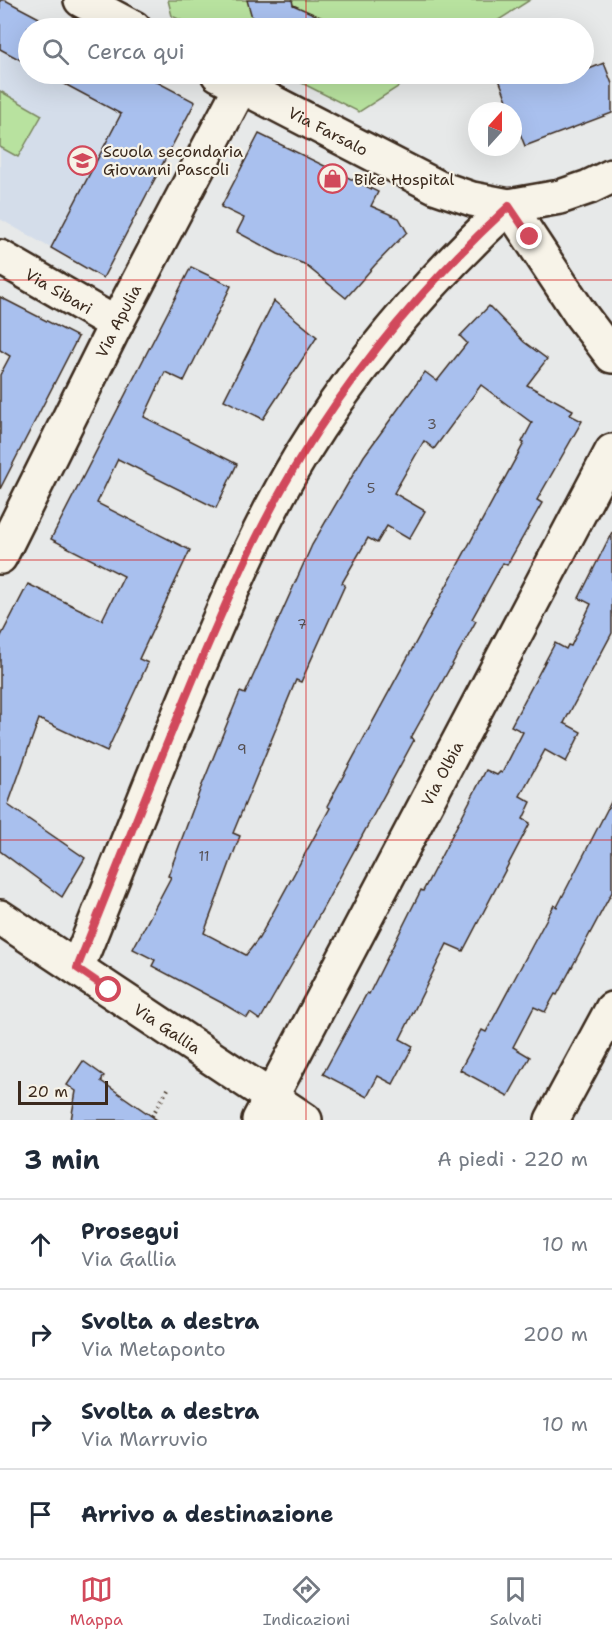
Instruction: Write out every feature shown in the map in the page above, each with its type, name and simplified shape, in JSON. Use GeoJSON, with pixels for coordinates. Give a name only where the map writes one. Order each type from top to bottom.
{"type":"FeatureCollection","features":[{"type":"Feature","properties":{"kind":"street"},"geometry":{"type":"LineString","coordinates":[[81,0],[115,18]]}},
{"type":"Feature","properties":{"kind":"street","name":"Via Apulia"},"geometry":{"type":"LineString","coordinates":[[0,557],[116,324],[227,84]]}},
{"type":"Feature","properties":{"kind":"street","name":"Via Farsalo"},"geometry":{"type":"LineString","coordinates":[[237,84],[437,187],[472,199],[509,206]]}},
{"type":"Feature","properties":{"kind":"street"},"geometry":{"type":"LineString","coordinates":[[77,968],[165,747],[241,567],[300,458],[338,399],[386,337],[459,254],[509,206],[560,197],[590,188],[612,176]]}},
{"type":"Feature","properties":{"kind":"street"},"geometry":{"type":"LineString","coordinates":[[509,206],[581,315],[612,356]]}},
{"type":"Feature","properties":{"kind":"street","name":"Via Sibari"},"geometry":{"type":"LineString","coordinates":[[0,258],[116,324]]}},
{"type":"Feature","properties":{"kind":"street","name":"Via Olbia"},"geometry":{"type":"LineString","coordinates":[[265,1109],[612,451]]}},
{"type":"Feature","properties":{"kind":"street","name":"Via Gallia"},"geometry":{"type":"LineString","coordinates":[[0,917],[77,968],[265,1109],[305,1120]]}},
{"type":"Feature","properties":{"kind":"street"},"geometry":{"type":"LineString","coordinates":[[552,1120],[612,1009]]}},
{"type":"Feature","properties":{"kind":"path"},"geometry":{"type":"LineString","coordinates":[[152,1116],[168,1089]]}},
{"type":"Feature","properties":{"kind":"shaded area","name":"Scuola secondaria Giovanni Pascoli"},"geometry":{"type":"Polygon","coordinates":[[[0,0],[5,0],[39,18],[18,18],[18,84],[161,84],[195,102],[103,278],[0,219],[0,0]]]}},
{"type":"Feature","properties":{"kind":"green space"},"geometry":{"type":"Polygon","coordinates":[[[168,0],[530,0],[502,18],[176,18],[172,16],[168,0]]]}},
{"type":"Feature","properties":{"kind":"green space"},"geometry":{"type":"Polygon","coordinates":[[[304,84],[402,84],[359,112],[304,84]]]}},
{"type":"Feature","properties":{"kind":"green space"},"geometry":{"type":"Polygon","coordinates":[[[0,91],[42,115],[18,157],[0,147],[0,91]]]}},
{"type":"Feature","properties":{"kind":"building"},"geometry":{"type":"Polygon","coordinates":[[[0,0],[5,0],[39,18],[18,18],[18,59],[0,49],[0,0]]]}},
{"type":"Feature","properties":{"kind":"building"},"geometry":{"type":"Polygon","coordinates":[[[247,0],[292,0],[293,5],[322,18],[252,18],[247,0]]]}},
{"type":"Feature","properties":{"kind":"building"},"geometry":{"type":"Polygon","coordinates":[[[604,63],[612,84],[612,113],[525,146],[522,138],[522,102],[508,102],[501,84],[594,84],[594,67],[604,63]]]}},
{"type":"Feature","properties":{"kind":"building"},"geometry":{"type":"Polygon","coordinates":[[[65,84],[161,84],[195,102],[103,278],[51,248],[121,114],[65,84]]]}},
{"type":"Feature","properties":{"kind":"building"},"geometry":{"type":"Polygon","coordinates":[[[259,134],[378,192],[371,206],[399,218],[407,232],[346,298],[304,264],[278,254],[237,232],[244,218],[221,207],[259,134]]]}},
{"type":"Feature","properties":{"kind":"building"},"geometry":{"type":"Polygon","coordinates":[[[191,267],[231,286],[184,381],[165,372],[144,417],[237,464],[216,508],[118,459],[97,503],[190,550],[139,659],[148,663],[107,751],[39,719],[8,805],[85,858],[62,897],[0,851],[0,638],[28,584],[102,620],[124,576],[51,539],[191,267]]]}},
{"type":"Feature","properties":{"kind":"building"},"geometry":{"type":"Polygon","coordinates":[[[0,297],[78,337],[0,489],[0,375],[10,356],[0,350],[0,297]]]}},
{"type":"Feature","properties":{"kind":"building"},"geometry":{"type":"Polygon","coordinates":[[[274,301],[317,337],[263,419],[224,400],[274,301]]]}},
{"type":"Feature","properties":{"kind":"building"},"geometry":{"type":"Polygon","coordinates":[[[489,306],[524,342],[547,359],[527,385],[573,410],[570,415],[582,421],[537,500],[542,503],[507,565],[503,563],[472,619],[476,621],[411,738],[414,740],[303,945],[260,1020],[250,1013],[247,1018],[152,966],[155,960],[133,949],[171,877],[168,876],[200,790],[240,692],[245,694],[312,545],[364,456],[425,372],[437,381],[467,343],[460,336],[489,306]],[[481,385],[434,449],[424,441],[394,493],[425,511],[409,539],[387,526],[377,543],[368,538],[342,583],[345,585],[301,682],[296,680],[233,833],[240,836],[204,933],[246,955],[259,938],[330,808],[327,806],[524,443],[522,442],[532,423],[481,385]]]}},
{"type":"Feature","properties":{"kind":"building"},"geometry":{"type":"Polygon","coordinates":[[[612,532],[612,633],[564,723],[581,732],[566,762],[545,750],[520,796],[531,802],[523,819],[530,823],[463,951],[447,944],[400,1039],[413,1046],[393,1084],[378,1076],[367,1097],[323,1074],[367,993],[369,994],[421,890],[423,891],[486,770],[497,775],[502,773],[523,732],[511,726],[555,643],[566,649],[568,645],[571,646],[591,604],[579,598],[612,532]]]}},
{"type":"Feature","properties":{"kind":"building"},"geometry":{"type":"Polygon","coordinates":[[[612,800],[612,892],[557,995],[555,994],[545,1012],[534,1007],[513,1047],[530,1057],[508,1096],[460,1070],[482,1030],[486,1032],[554,905],[557,907],[612,800]]]}},
{"type":"Feature","properties":{"kind":"building"},"geometry":{"type":"Polygon","coordinates":[[[83,1061],[104,1076],[101,1081],[157,1120],[71,1120],[76,1091],[67,1085],[83,1061]]]}},
{"type":"Feature","properties":{"kind":"place","name":"Scuola secondaria Giovanni Pascoli"},"geometry":{"type":"Point","coordinates":[82,160]}},
{"type":"Feature","properties":{"kind":"place","name":"Bike Hospital"},"geometry":{"type":"Point","coordinates":[333,179]}},
{"type":"Feature","properties":{"kind":"route"},"geometry":{"type":"LineString","coordinates":[[109,990],[77,968],[165,747],[241,567],[300,458],[338,399],[386,337],[459,254],[509,206],[530,237]]}}]}
